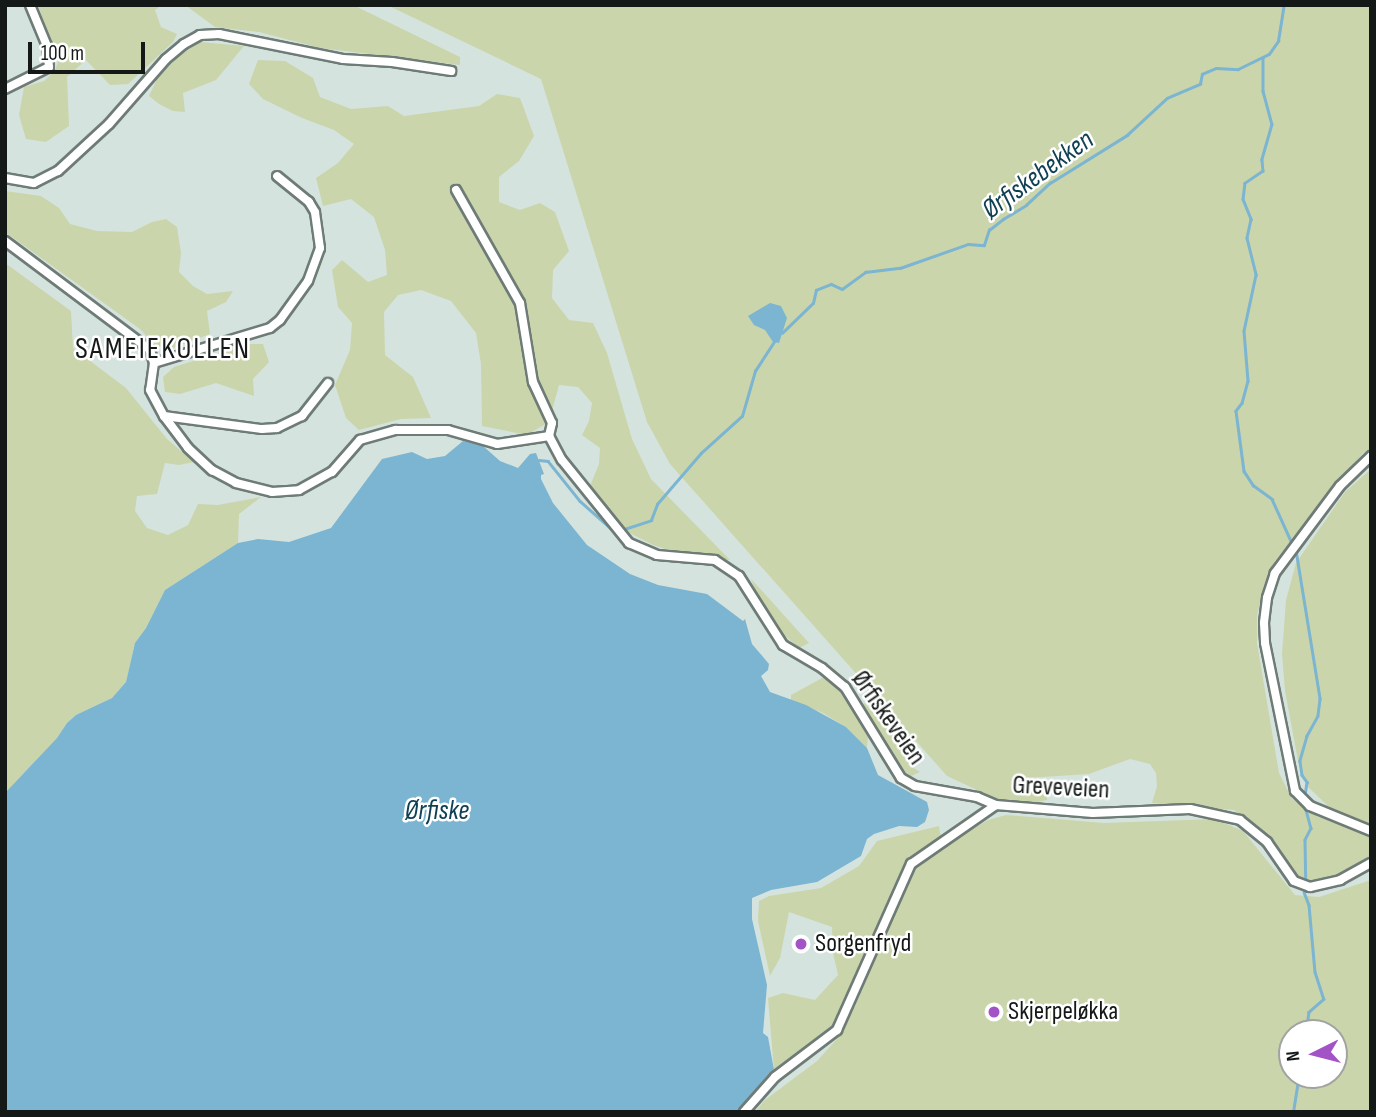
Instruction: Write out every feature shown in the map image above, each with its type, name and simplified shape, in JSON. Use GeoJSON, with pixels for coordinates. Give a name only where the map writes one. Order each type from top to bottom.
{"type":"FeatureCollection","features":[{"type":"Feature","properties":{"kind":"street"},"geometry":{"type":"LineString","coordinates":[[5,89],[49,66],[47,46],[30,5]]}},
{"type":"Feature","properties":{"kind":"street"},"geometry":{"type":"LineString","coordinates":[[5,178],[34,183],[58,171],[109,124],[166,59],[184,44],[200,36],[219,34],[343,59],[392,62],[451,71]]}},
{"type":"Feature","properties":{"kind":"street"},"geometry":{"type":"LineString","coordinates":[[154,363],[270,328],[280,320],[308,281],[320,248],[315,212],[309,202],[276,176]]}},
{"type":"Feature","properties":{"kind":"street"},"geometry":{"type":"LineString","coordinates":[[5,241],[146,347],[154,363],[150,390],[164,416],[188,448],[212,470],[236,483],[272,492],[299,490],[332,472],[360,440],[382,432],[414,428],[448,430],[497,444],[551,439],[552,423],[533,382],[520,303],[456,190]]}},
{"type":"Feature","properties":{"kind":"street"},"geometry":{"type":"LineString","coordinates":[[164,416],[262,429],[277,428],[302,416],[328,383]]}},
{"type":"Feature","properties":{"kind":"street","name":"Ørfiskeveien"},"geometry":{"type":"LineString","coordinates":[[551,439],[562,460],[619,531],[642,551],[670,558],[715,560],[746,583],[769,628],[783,645],[822,668],[845,687],[901,778],[915,786],[978,797],[996,806]]}},
{"type":"Feature","properties":{"kind":"street"},"geometry":{"type":"LineString","coordinates":[[1371,456],[1340,486],[1275,573],[1266,598],[1265,643],[1295,791],[1310,806],[1371,831]]}},
{"type":"Feature","properties":{"kind":"street","name":"Greveveien"},"geometry":{"type":"LineString","coordinates":[[744,1112],[775,1077],[837,1030],[911,864],[996,806],[1093,813],[1190,809],[1240,820],[1267,842],[1294,881],[1310,887],[1339,880],[1371,863]]}},
{"type":"Feature","properties":{"kind":"green space"},"geometry":{"type":"Polygon","coordinates":[[[38,5],[162,5],[155,10],[161,27],[177,34],[173,42],[128,84],[110,85],[86,60],[67,77],[69,126],[46,142],[26,139],[19,115],[24,87],[44,81],[55,70],[58,62],[38,5]]]}},
{"type":"Feature","properties":{"kind":"green space"},"geometry":{"type":"Polygon","coordinates":[[[185,5],[353,5],[460,57],[460,65],[320,48],[259,32],[215,27],[185,5]]]}},
{"type":"Feature","properties":{"kind":"green space"},"geometry":{"type":"Polygon","coordinates":[[[387,5],[1371,5],[1371,450],[1363,453],[1275,561],[1264,585],[1257,616],[1257,643],[1279,773],[1292,799],[1318,817],[1371,833],[1371,855],[1330,881],[1313,883],[1300,880],[1272,842],[1234,810],[1152,803],[1157,786],[1156,773],[1150,764],[1130,759],[1089,774],[1027,778],[1025,785],[1031,790],[1047,794],[1047,800],[1036,802],[1003,802],[947,776],[670,464],[647,422],[541,79],[387,5]]]}},
{"type":"Feature","properties":{"kind":"green space"},"geometry":{"type":"Polygon","coordinates":[[[200,42],[244,46],[216,80],[183,93],[185,112],[173,111],[159,104],[149,96],[158,77],[179,56],[200,42]]]}},
{"type":"Feature","properties":{"kind":"green space"},"geometry":{"type":"Polygon","coordinates":[[[258,60],[285,61],[313,78],[320,97],[351,109],[388,106],[404,116],[479,106],[497,94],[520,98],[534,136],[519,161],[499,177],[499,202],[520,210],[540,203],[555,212],[569,251],[553,270],[552,298],[569,320],[593,323],[607,353],[632,439],[651,479],[730,560],[690,557],[653,545],[628,532],[590,486],[599,464],[600,448],[582,435],[589,421],[592,403],[578,387],[559,385],[549,422],[527,435],[482,426],[481,364],[476,333],[451,301],[421,290],[398,295],[384,312],[385,355],[413,377],[431,418],[401,419],[359,430],[346,418],[335,385],[350,350],[352,323],[338,307],[332,270],[342,260],[368,282],[387,275],[385,250],[374,217],[351,199],[323,206],[316,178],[338,163],[354,144],[334,130],[263,99],[249,84],[258,60]]]}},
{"type":"Feature","properties":{"kind":"green space"},"geometry":{"type":"Polygon","coordinates":[[[5,191],[41,196],[59,208],[70,224],[97,231],[132,232],[152,222],[166,219],[177,227],[181,253],[179,272],[193,286],[207,294],[233,291],[226,302],[207,311],[210,334],[173,348],[156,346],[140,329],[5,232],[5,191]]]}},
{"type":"Feature","properties":{"kind":"green space"},"geometry":{"type":"Polygon","coordinates":[[[5,263],[71,311],[73,348],[126,388],[167,439],[194,462],[179,465],[165,463],[157,494],[137,496],[135,511],[147,528],[168,535],[188,525],[198,504],[218,505],[261,497],[239,514],[238,543],[165,590],[146,628],[135,643],[126,682],[112,698],[76,715],[67,723],[57,738],[5,793],[5,263]]]}},
{"type":"Feature","properties":{"kind":"green space"},"geometry":{"type":"Polygon","coordinates":[[[248,344],[263,344],[269,362],[253,379],[254,396],[216,383],[180,394],[165,392],[163,377],[174,367],[248,344]]]}},
{"type":"Feature","properties":{"kind":"green space"},"geometry":{"type":"Polygon","coordinates":[[[1371,469],[1371,826],[1329,807],[1308,787],[1299,766],[1285,691],[1282,654],[1286,600],[1296,563],[1345,492],[1371,469]]]}},
{"type":"Feature","properties":{"kind":"green space"},"geometry":{"type":"Polygon","coordinates":[[[751,579],[809,643],[799,648],[775,627],[760,603],[751,579]]]}},
{"type":"Feature","properties":{"kind":"green space"},"geometry":{"type":"Polygon","coordinates":[[[824,677],[839,689],[855,713],[868,736],[867,748],[846,727],[823,713],[791,700],[791,695],[824,677]]]}},
{"type":"Feature","properties":{"kind":"green space"},"geometry":{"type":"Polygon","coordinates":[[[865,703],[905,751],[909,765],[920,772],[911,776],[900,768],[860,705],[865,703]]]}},
{"type":"Feature","properties":{"kind":"green space"},"geometry":{"type":"Polygon","coordinates":[[[1006,815],[1104,823],[1215,819],[1243,831],[1295,895],[1319,897],[1371,880],[1371,1112],[755,1112],[765,1100],[817,1061],[837,1039],[857,1002],[915,866],[970,827],[969,831],[988,820],[1006,815]]]}},
{"type":"Feature","properties":{"kind":"green space"},"geometry":{"type":"Polygon","coordinates":[[[939,826],[941,839],[903,867],[838,1021],[774,1070],[768,998],[783,993],[815,1000],[838,975],[833,953],[832,927],[789,912],[780,958],[770,976],[758,921],[759,901],[769,896],[821,888],[859,866],[877,841],[939,826]]]}},
{"type":"Feature","properties":{"kind":"water"},"geometry":{"type":"Polygon","coordinates":[[[770,303],[781,306],[787,318],[779,343],[773,342],[765,330],[754,325],[748,316],[770,303]]]}},
{"type":"Feature","properties":{"kind":"water","name":"Ørfiske"},"geometry":{"type":"Polygon","coordinates":[[[463,441],[483,446],[500,461],[518,468],[530,454],[536,453],[544,474],[541,479],[553,503],[587,545],[630,574],[658,585],[707,594],[743,621],[745,619],[752,644],[769,664],[768,670],[761,676],[770,692],[806,705],[846,727],[867,748],[878,775],[927,802],[929,810],[925,822],[917,827],[899,826],[874,834],[867,839],[861,856],[817,882],[771,890],[752,898],[752,919],[767,985],[763,1033],[768,1037],[774,1070],[738,1112],[5,1112],[5,793],[57,738],[67,723],[76,715],[112,698],[126,682],[135,643],[146,628],[165,590],[238,543],[258,539],[289,542],[331,528],[382,459],[412,452],[427,459],[445,456],[463,441]]]}},
{"type":"Feature","properties":{"kind":"waterway","name":"Ørfiskebekken"},"geometry":{"type":"LineString","coordinates":[[782,333],[813,303],[816,290],[831,284],[842,289],[865,272],[900,268],[968,244],[984,245],[989,230],[1003,219],[1026,205],[1050,183],[1127,135],[1167,98],[1200,84],[1202,74],[1216,68],[1238,69],[1269,54],[1278,41],[1284,5]]}},
{"type":"Feature","properties":{"kind":"waterway"},"geometry":{"type":"LineString","coordinates":[[1263,58],[1263,91],[1272,124],[1262,160],[1263,171],[1245,183],[1243,199],[1251,219],[1247,238],[1256,275],[1244,331],[1248,381],[1242,403],[1236,411],[1244,471],[1253,485],[1272,499],[1291,541]]}},
{"type":"Feature","properties":{"kind":"waterway","name":"Ørfiskebekken"},"geometry":{"type":"LineString","coordinates":[[539,460],[548,461],[580,501],[615,532],[651,520],[657,504],[701,453],[742,416],[755,371],[775,340]]}},
{"type":"Feature","properties":{"kind":"waterway"},"geometry":{"type":"LineString","coordinates":[[1296,550],[1320,699],[1318,716],[1307,736],[1300,761],[1302,775],[1307,782],[1305,797]]}},
{"type":"Feature","properties":{"kind":"waterway"},"geometry":{"type":"LineString","coordinates":[[1305,806],[1311,828],[1305,840],[1306,879]]}},
{"type":"Feature","properties":{"kind":"waterway"},"geometry":{"type":"LineString","coordinates":[[1304,892],[1309,905],[1315,972],[1324,999],[1309,1012],[1308,1019]]}},
{"type":"Feature","properties":{"kind":"waterway"},"geometry":{"type":"LineString","coordinates":[[1293,1112],[1297,1089]]}},
{"type":"Feature","properties":{"kind":"place","name":"Sorgenfryd"},"geometry":{"type":"Point","coordinates":[801,944]}},
{"type":"Feature","properties":{"kind":"place","name":"Skjerpeløkka"},"geometry":{"type":"Point","coordinates":[994,1012]}},
{"type":"Feature","properties":{"kind":"district","name":"SAMEIEKOLLEN"},"geometry":{"type":"Point","coordinates":[163,349]}}]}
